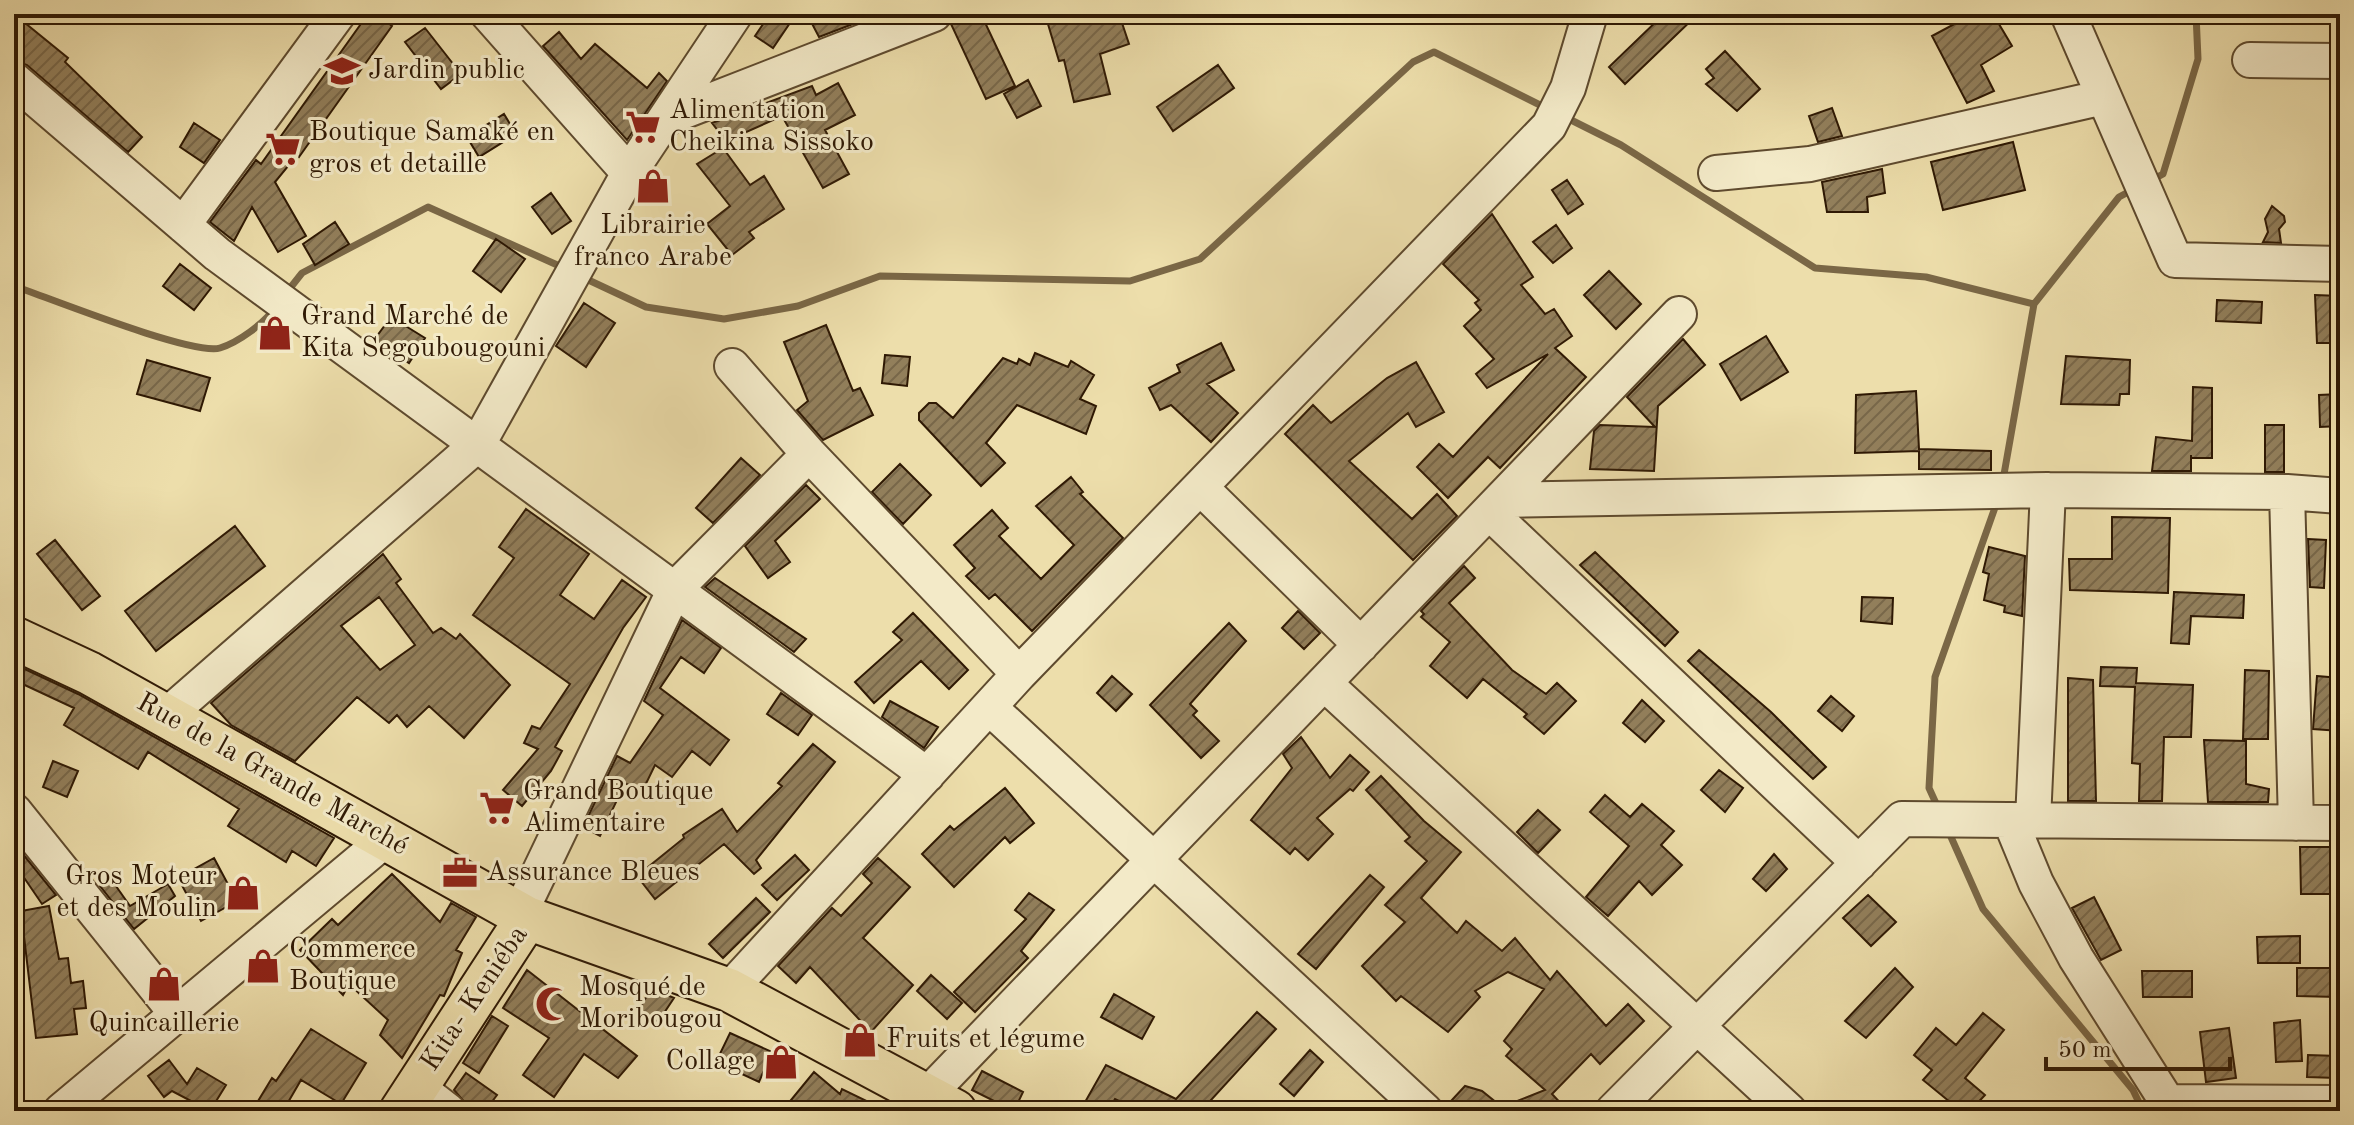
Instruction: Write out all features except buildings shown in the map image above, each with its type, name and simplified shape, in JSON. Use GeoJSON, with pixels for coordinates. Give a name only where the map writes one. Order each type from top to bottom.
{"type":"FeatureCollection","features":[{"type":"Feature","properties":{"kind":"main road","name":"Rue de la Grande Marché"},"geometry":{"type":"LineString","coordinates":[[14,638],[89,673],[523,916]]}},
{"type":"Feature","properties":{"kind":"main road","name":"Kita- Keniéba"},"geometry":{"type":"LineString","coordinates":[[422,1103],[523,916],[729,990],[931,1106]]}},
{"type":"Feature","properties":{"kind":"street"},"geometry":{"type":"LineString","coordinates":[[183,225],[338,14]]}},
{"type":"Feature","properties":{"kind":"street"},"geometry":{"type":"LineString","coordinates":[[488,14],[629,173]]}},
{"type":"Feature","properties":{"kind":"street"},"geometry":{"type":"LineString","coordinates":[[166,716],[478,444],[629,173],[735,14]]}},
{"type":"Feature","properties":{"kind":"street"},"geometry":{"type":"LineString","coordinates":[[669,117],[934,14]]}},
{"type":"Feature","properties":{"kind":"street"},"geometry":{"type":"LineString","coordinates":[[729,990],[1019,674],[1549,126],[1568,88],[1590,14]]}},
{"type":"Feature","properties":{"kind":"street"},"geometry":{"type":"LineString","coordinates":[[2068,14],[2175,260],[2340,264]]}},
{"type":"Feature","properties":{"kind":"street"},"geometry":{"type":"LineString","coordinates":[[2250,60],[2340,61]]}},
{"type":"Feature","properties":{"kind":"street"},"geometry":{"type":"LineString","coordinates":[[14,80],[217,254],[927,775]]}},
{"type":"Feature","properties":{"kind":"street"},"geometry":{"type":"LineString","coordinates":[[1716,173],[1810,164],[2104,97]]}},
{"type":"Feature","properties":{"kind":"street"},"geometry":{"type":"LineString","coordinates":[[931,1106],[1153,861],[1679,314]]}},
{"type":"Feature","properties":{"kind":"street"},"geometry":{"type":"LineString","coordinates":[[732,366],[809,454],[1019,674]]}},
{"type":"Feature","properties":{"kind":"street"},"geometry":{"type":"LineString","coordinates":[[523,916],[675,589],[809,454]]}},
{"type":"Feature","properties":{"kind":"street"},"geometry":{"type":"LineString","coordinates":[[1200,487],[1361,645]]}},
{"type":"Feature","properties":{"kind":"street"},"geometry":{"type":"LineString","coordinates":[[1495,506],[2048,490],[2287,492],[2340,496]]}},
{"type":"Feature","properties":{"kind":"street"},"geometry":{"type":"LineString","coordinates":[[2048,490],[2022,820],[2036,883],[2076,958],[2172,1107],[2340,1103]]}},
{"type":"Feature","properties":{"kind":"street"},"geometry":{"type":"LineString","coordinates":[[2287,492],[2296,823]]}},
{"type":"Feature","properties":{"kind":"street"},"geometry":{"type":"LineString","coordinates":[[1495,506],[1859,863]]}},
{"type":"Feature","properties":{"kind":"street"},"geometry":{"type":"LineString","coordinates":[[1324,683],[1789,1111]]}},
{"type":"Feature","properties":{"kind":"street"},"geometry":{"type":"LineString","coordinates":[[989,707],[1425,1111]]}},
{"type":"Feature","properties":{"kind":"street"},"geometry":{"type":"LineString","coordinates":[[14,811],[177,1014]]}},
{"type":"Feature","properties":{"kind":"street"},"geometry":{"type":"LineString","coordinates":[[1613,1111],[1902,819],[2340,823]]}},
{"type":"Feature","properties":{"kind":"street"},"geometry":{"type":"LineString","coordinates":[[61,1111],[385,840]]}},
{"type":"Feature","properties":{"kind":"waterway"},"geometry":{"type":"LineString","coordinates":[[2152,180],[2163,174],[2198,59],[2196,14]]}},
{"type":"Feature","properties":{"kind":"waterway"},"geometry":{"type":"LineString","coordinates":[[582,277],[646,307],[724,319],[798,306],[880,276],[1130,281],[1200,259],[1413,62],[1434,52],[1548,109]]}},
{"type":"Feature","properties":{"kind":"waterway"},"geometry":{"type":"LineString","coordinates":[[1563,116],[1621,145],[1815,268],[1926,277],[2034,304]]}},
{"type":"Feature","properties":{"kind":"waterway"},"geometry":{"type":"LineString","coordinates":[[2003,480],[2034,304],[2119,197],[2134,189]]}},
{"type":"Feature","properties":{"kind":"waterway"},"geometry":{"type":"LineString","coordinates":[[287,292],[302,273],[428,207],[564,268]]}},
{"type":"Feature","properties":{"kind":"waterway"},"geometry":{"type":"LineString","coordinates":[[14,286],[152,335],[205,348],[220,348],[235,341],[257,326],[275,308]]}},
{"type":"Feature","properties":{"kind":"waterway"},"geometry":{"type":"LineString","coordinates":[[1939,810],[1929,788],[1935,677],[1998,499]]}},
{"type":"Feature","properties":{"kind":"waterway"},"geometry":{"type":"LineString","coordinates":[[1947,828],[1983,909],[2133,1090],[2143,1111]]}},
{"type":"Feature","properties":{"kind":"place","name":"Jardin public"},"geometry":{"type":"Point","coordinates":[342,71]}},
{"type":"Feature","properties":{"kind":"place","name":"Alimentation Cheikina Sissoko"},"geometry":{"type":"Point","coordinates":[643,127]}},
{"type":"Feature","properties":{"kind":"place","name":"Boutique Samaké en gros et detaille"},"geometry":{"type":"Point","coordinates":[283,149]}},
{"type":"Feature","properties":{"kind":"place","name":"Librairie franco Arabe"},"geometry":{"type":"Point","coordinates":[653,186]}},
{"type":"Feature","properties":{"kind":"place","name":"Grand Marché de Kita Segoubougouni"},"geometry":{"type":"Point","coordinates":[275,333]}},
{"type":"Feature","properties":{"kind":"place","name":"Grand Boutique Alimentaire"},"geometry":{"type":"Point","coordinates":[497,808]}},
{"type":"Feature","properties":{"kind":"place","name":"Assurance Bleues"},"geometry":{"type":"Point","coordinates":[460,873]}},
{"type":"Feature","properties":{"kind":"place","name":"Gros Moteur et des Moulin"},"geometry":{"type":"Point","coordinates":[243,893]}},
{"type":"Feature","properties":{"kind":"place","name":"Commerce Boutique"},"geometry":{"type":"Point","coordinates":[263,966]}},
{"type":"Feature","properties":{"kind":"place","name":"Quincaillerie"},"geometry":{"type":"Point","coordinates":[164,984]}},
{"type":"Feature","properties":{"kind":"place","name":"Mosqué de Moribougou"},"geometry":{"type":"Point","coordinates":[553,1004]}},
{"type":"Feature","properties":{"kind":"place","name":"Fruits et légume"},"geometry":{"type":"Point","coordinates":[860,1040]}},
{"type":"Feature","properties":{"kind":"place","name":"Collage"},"geometry":{"type":"Point","coordinates":[781,1062]}}]}
